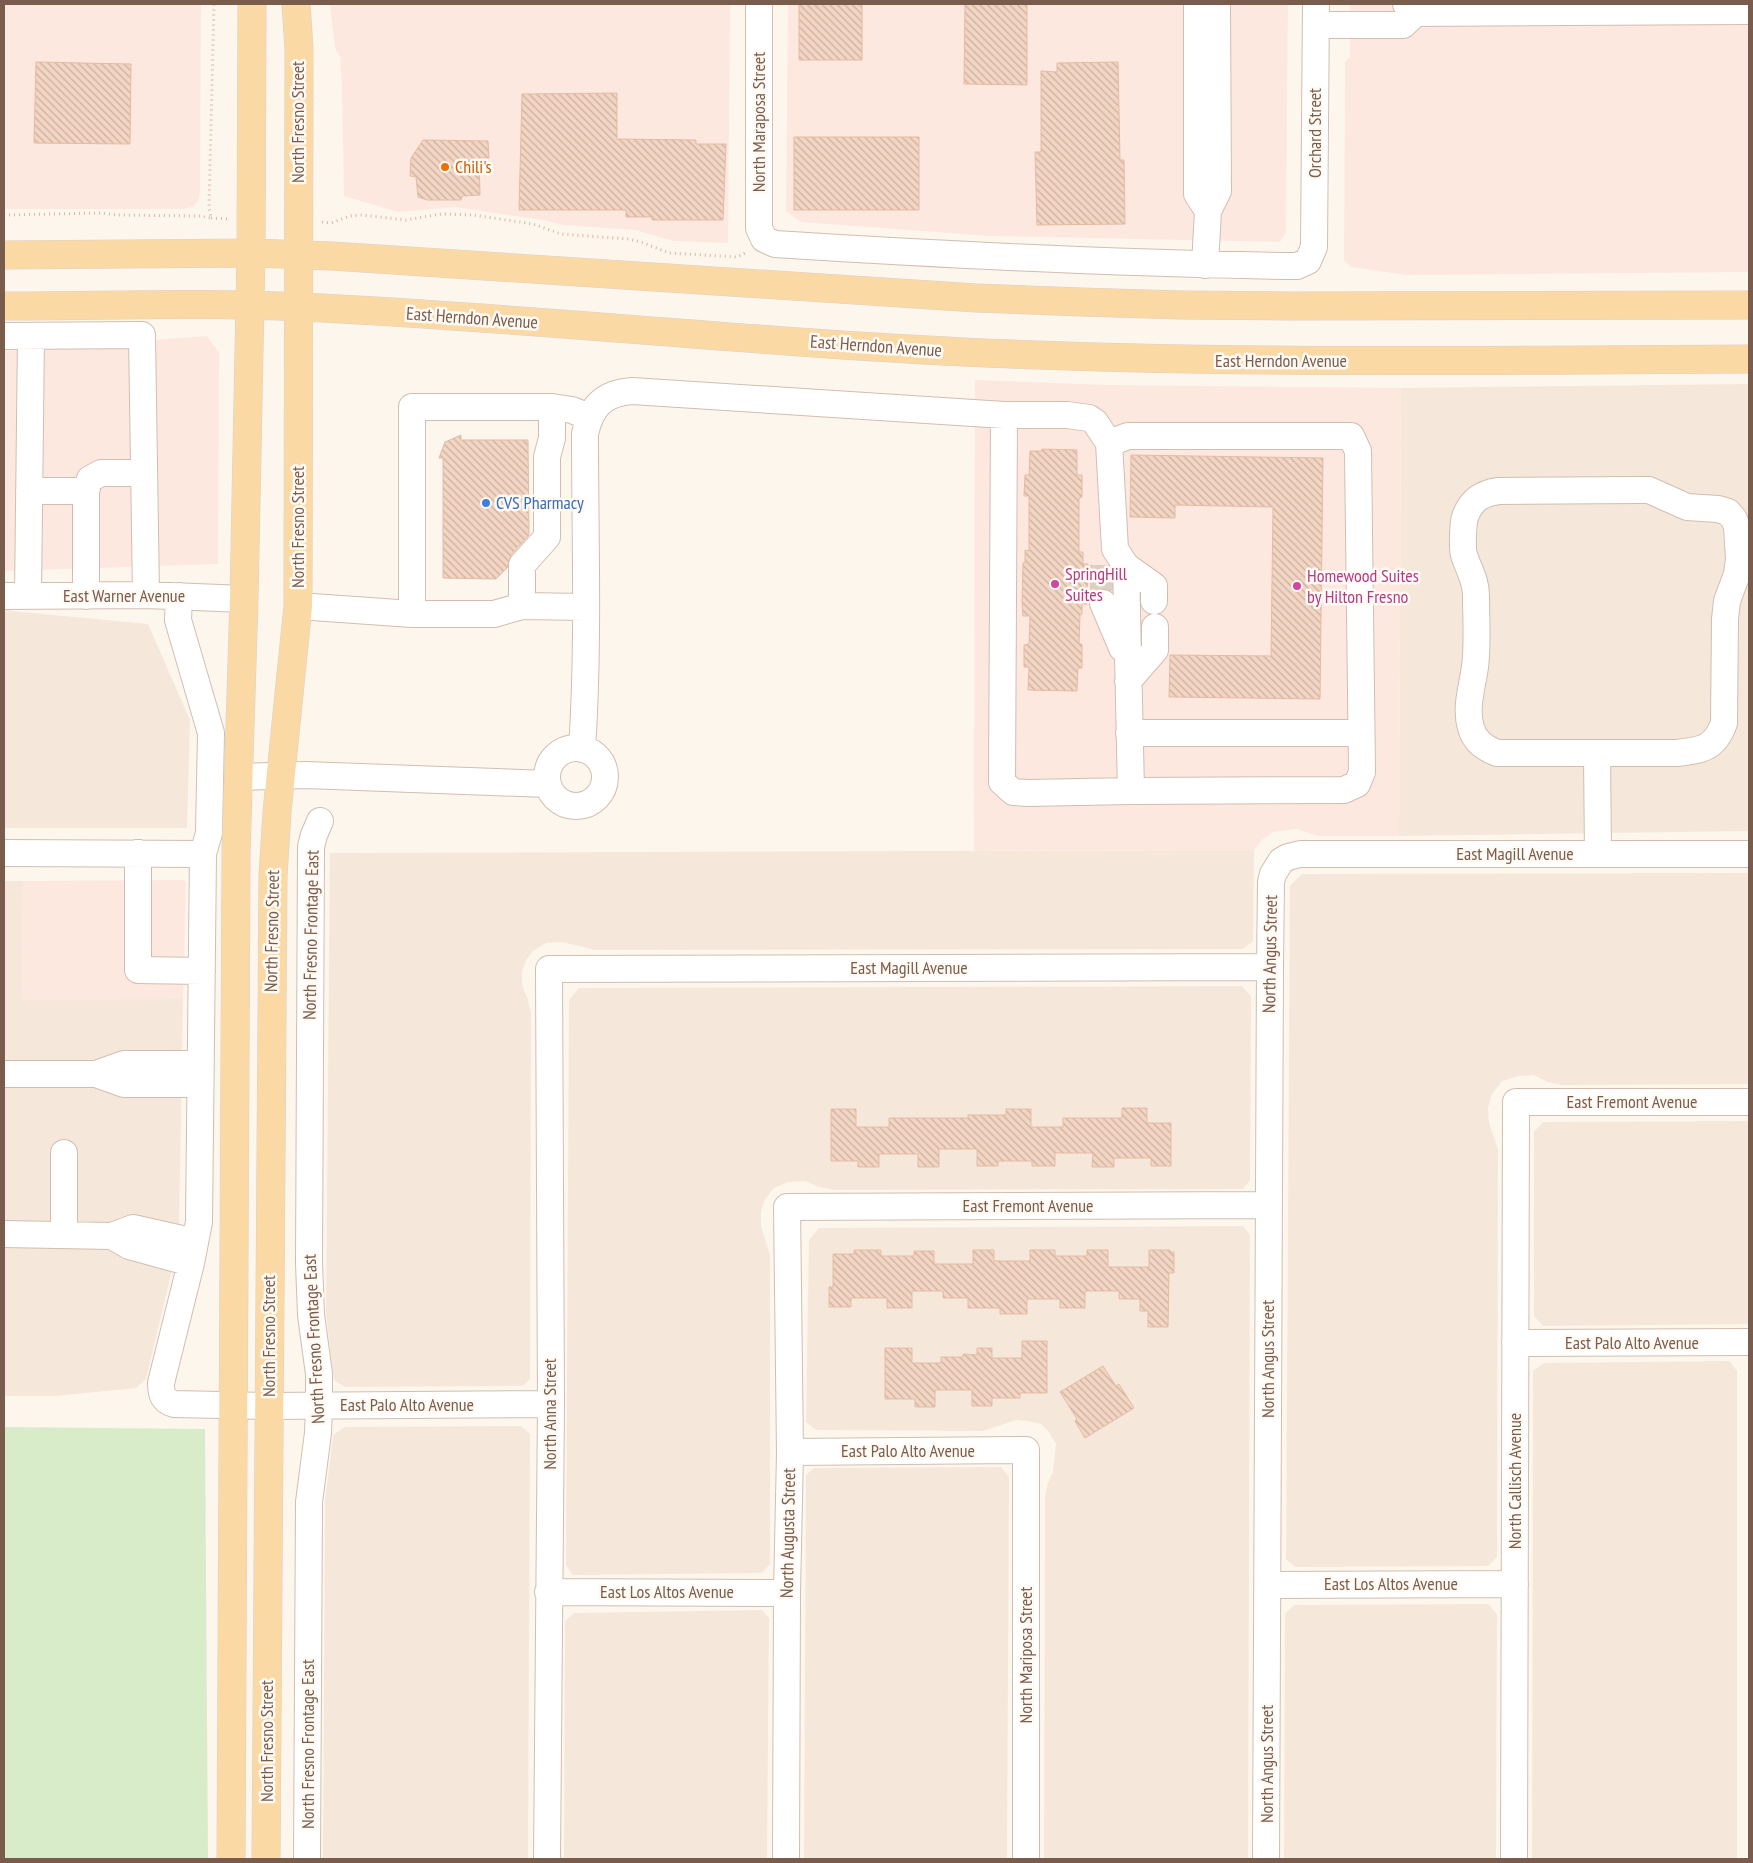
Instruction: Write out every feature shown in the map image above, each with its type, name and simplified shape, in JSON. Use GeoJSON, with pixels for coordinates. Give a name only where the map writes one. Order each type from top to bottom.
{"type":"FeatureCollection","features":[{"type":"Feature","properties":{"kind":"main road","name":"North Fresno Street"},"geometry":{"type":"LineString","coordinates":[[231,1859],[236,864],[250,305],[252,4]]}},
{"type":"Feature","properties":{"kind":"main road","name":"North Fresno Street"},"geometry":{"type":"LineString","coordinates":[[266,1859],[271,946],[277,812],[298,606],[299,49],[296,4]]}},
{"type":"Feature","properties":{"kind":"main road"},"geometry":{"type":"LineString","coordinates":[[4,255],[250,253],[298,255],[517,267],[976,298],[1091,302],[1278,306],[1749,305]]}},
{"type":"Feature","properties":{"kind":"main road","name":"East Herndon Avenue"},"geometry":{"type":"LineString","coordinates":[[4,306],[298,306],[620,327],[913,349],[1162,359],[1289,361],[1749,359]]}},
{"type":"Feature","properties":{"kind":"street","name":"North Maraposa Street"},"geometry":{"type":"LineString","coordinates":[[757,244],[759,228],[759,4]]}},
{"type":"Feature","properties":{"kind":"street"},"geometry":{"type":"LineString","coordinates":[[1197,4],[1197,194],[1208,211]]}},
{"type":"Feature","properties":{"kind":"street"},"geometry":{"type":"LineString","coordinates":[[757,244],[1205,265],[1208,211],[1218,191],[1217,4]]}},
{"type":"Feature","properties":{"kind":"street"},"geometry":{"type":"LineString","coordinates":[[1316,14],[1403,26],[1411,8],[1749,11]]}},
{"type":"Feature","properties":{"kind":"street","name":"Orchard Street"},"geometry":{"type":"LineString","coordinates":[[1205,265],[1297,266],[1308,261],[1314,247],[1316,14]]}},
{"type":"Feature","properties":{"kind":"street"},"geometry":{"type":"LineString","coordinates":[[4,336],[142,335],[146,595]]}},
{"type":"Feature","properties":{"kind":"street"},"geometry":{"type":"LineString","coordinates":[[16,596],[29,491],[31,336]]}},
{"type":"Feature","properties":{"kind":"street"},"geometry":{"type":"LineString","coordinates":[[582,749],[584,717],[585,434],[590,417],[603,399],[620,392],[632,390],[1004,415],[1067,415],[1088,418],[1095,422],[1109,443],[1115,549],[1114,566],[1128,671],[1131,791]]}},
{"type":"Feature","properties":{"kind":"street"},"geometry":{"type":"LineString","coordinates":[[412,614],[412,407],[552,407],[572,410],[590,417]]}},
{"type":"Feature","properties":{"kind":"street"},"geometry":{"type":"LineString","coordinates":[[522,606],[522,565],[547,537],[547,457],[552,438],[552,407]]}},
{"type":"Feature","properties":{"kind":"street"},"geometry":{"type":"LineString","coordinates":[[1004,415],[1002,782],[1014,792],[1028,793],[1344,790],[1357,784],[1362,772],[1358,451],[1351,436],[1128,436],[1109,443]]}},
{"type":"Feature","properties":{"kind":"street"},"geometry":{"type":"LineString","coordinates":[[86,596],[86,491],[90,479],[101,473],[144,473]]}},
{"type":"Feature","properties":{"kind":"street"},"geometry":{"type":"LineString","coordinates":[[1649,490],[1688,507],[1718,509],[1728,512],[1734,519],[1737,527],[1739,558],[1737,574],[1727,601],[1725,619],[1724,722],[1720,734],[1711,745],[1696,751],[1597,754],[1497,753],[1485,748],[1471,730],[1468,706],[1475,666],[1476,592],[1474,580],[1464,553],[1464,519],[1470,506],[1477,498],[1487,493],[1499,491],[1649,490]]}},
{"type":"Feature","properties":{"kind":"street"},"geometry":{"type":"LineString","coordinates":[[29,491],[86,491]]}},
{"type":"Feature","properties":{"kind":"street"},"geometry":{"type":"LineString","coordinates":[[1114,566],[1154,586],[1154,601]]}},
{"type":"Feature","properties":{"kind":"street","name":"East Warner Avenue"},"geometry":{"type":"LineString","coordinates":[[16,596],[146,595],[244,599]]}},
{"type":"Feature","properties":{"kind":"street"},"geometry":{"type":"LineString","coordinates":[[4,1234],[112,1236],[133,1228],[193,1253],[199,1222],[203,854],[209,833],[211,733],[178,620],[179,596]]}},
{"type":"Feature","properties":{"kind":"street"},"geometry":{"type":"LineString","coordinates":[[1103,603],[1128,671]]}},
{"type":"Feature","properties":{"kind":"street"},"geometry":{"type":"LineString","coordinates":[[298,606],[412,614],[494,614],[522,606],[585,607]]}},
{"type":"Feature","properties":{"kind":"street"},"geometry":{"type":"LineString","coordinates":[[1128,671],[1154,650],[1155,627]]}},
{"type":"Feature","properties":{"kind":"street"},"geometry":{"type":"LineString","coordinates":[[1129,733],[1361,733]]}},
{"type":"Feature","properties":{"kind":"street"},"geometry":{"type":"LineString","coordinates":[[572,748],[591,752],[598,758],[605,774],[602,792],[589,804],[580,806],[571,806],[556,799],[547,784],[546,774],[554,757],[572,748]]}},
{"type":"Feature","properties":{"kind":"street"},"geometry":{"type":"LineString","coordinates":[[1597,754],[1598,854]]}},
{"type":"Feature","properties":{"kind":"street"},"geometry":{"type":"LineString","coordinates":[[238,777],[306,775],[547,784]]}},
{"type":"Feature","properties":{"kind":"street","name":"North Fresno Frontage East"},"geometry":{"type":"LineString","coordinates":[[307,1859],[308,1502],[318,1433],[319,1406],[319,1374],[311,1315],[309,1263],[311,847],[320,821]]}},
{"type":"Feature","properties":{"kind":"street"},"geometry":{"type":"LineString","coordinates":[[4,853],[203,854]]}},
{"type":"Feature","properties":{"kind":"street"},"geometry":{"type":"LineString","coordinates":[[138,853],[138,970],[202,971]]}},
{"type":"Feature","properties":{"kind":"street","name":"East Magill Avenue"},"geometry":{"type":"LineString","coordinates":[[1281,861],[1300,854],[1749,854]]}},
{"type":"Feature","properties":{"kind":"street","name":"North Angus Street"},"geometry":{"type":"LineString","coordinates":[[1266,1859],[1271,882],[1276,868],[1281,861]]}},
{"type":"Feature","properties":{"kind":"street","name":"East Magill Avenue"},"geometry":{"type":"LineString","coordinates":[[549,969],[1270,967]]}},
{"type":"Feature","properties":{"kind":"street","name":"North Anna Street"},"geometry":{"type":"LineString","coordinates":[[546,1859],[551,1404],[549,969]]}},
{"type":"Feature","properties":{"kind":"street"},"geometry":{"type":"LineString","coordinates":[[4,1074],[96,1074],[124,1084],[200,1074]]}},
{"type":"Feature","properties":{"kind":"street","name":"East Fremont Avenue"},"geometry":{"type":"LineString","coordinates":[[1516,1102],[1749,1102]]}},
{"type":"Feature","properties":{"kind":"street","name":"North Callisch Avenue"},"geometry":{"type":"LineString","coordinates":[[1514,1859],[1516,1102]]}},
{"type":"Feature","properties":{"kind":"street"},"geometry":{"type":"LineString","coordinates":[[64,1153],[64,1235]]}},
{"type":"Feature","properties":{"kind":"street","name":"East Fremont Avenue"},"geometry":{"type":"LineString","coordinates":[[787,1207],[1268,1205]]}},
{"type":"Feature","properties":{"kind":"street","name":"North Augusta Street"},"geometry":{"type":"LineString","coordinates":[[786,1859],[787,1593],[790,1452],[787,1207]]}},
{"type":"Feature","properties":{"kind":"street","name":"East Palo Alto Avenue"},"geometry":{"type":"LineString","coordinates":[[193,1253],[161,1391],[163,1398],[169,1403],[233,1406],[551,1404]]}},
{"type":"Feature","properties":{"kind":"street","name":"East Palo Alto Avenue"},"geometry":{"type":"LineString","coordinates":[[1515,1343],[1749,1342]]}},
{"type":"Feature","properties":{"kind":"street","name":"East Palo Alto Avenue"},"geometry":{"type":"LineString","coordinates":[[790,1452],[1026,1450]]}},
{"type":"Feature","properties":{"kind":"street","name":"North Mariposa Street"},"geometry":{"type":"LineString","coordinates":[[1026,1450],[1026,1859]]}},
{"type":"Feature","properties":{"kind":"street","name":"East Los Altos Avenue"},"geometry":{"type":"LineString","coordinates":[[1268,1585],[1514,1584]]}},
{"type":"Feature","properties":{"kind":"street","name":"East Los Altos Avenue"},"geometry":{"type":"LineString","coordinates":[[548,1592],[787,1593]]}},
{"type":"Feature","properties":{"kind":"path"},"geometry":{"type":"LineString","coordinates":[[4,214],[100,214],[200,216],[211,218],[209,207],[214,4]]}},
{"type":"Feature","properties":{"kind":"path"},"geometry":{"type":"LineString","coordinates":[[331,223],[350,216],[362,215],[406,220],[441,214],[457,214],[534,224],[561,234],[628,239],[668,253],[737,256],[757,244]]}},
{"type":"Feature","properties":{"kind":"shaded area"},"geometry":{"type":"Polygon","coordinates":[[[4,4],[201,4],[200,190],[199,199],[193,207],[182,209],[4,209],[4,4]]]}},
{"type":"Feature","properties":{"kind":"shaded area"},"geometry":{"type":"Polygon","coordinates":[[[330,4],[730,4],[728,243],[673,241],[635,230],[563,225],[455,207],[398,212],[344,196],[340,57],[335,48],[330,4]]]}},
{"type":"Feature","properties":{"kind":"shaded area"},"geometry":{"type":"Polygon","coordinates":[[[788,4],[1288,4],[1286,232],[1280,242],[989,236],[801,222],[786,211],[788,4]]]}},
{"type":"Feature","properties":{"kind":"shaded area"},"geometry":{"type":"Polygon","coordinates":[[[1350,4],[1749,4],[1749,272],[1406,275],[1351,267],[1344,260],[1345,62],[1350,57],[1350,4]]]}},
{"type":"Feature","properties":{"kind":"shaded area"},"geometry":{"type":"Polygon","coordinates":[[[207,336],[219,353],[218,564],[4,571],[4,351],[207,336]]]}},
{"type":"Feature","properties":{"kind":"shaded area"},"geometry":{"type":"Polygon","coordinates":[[[975,380],[1108,385],[1401,388],[1399,836],[1318,836],[1296,829],[1273,832],[1262,840],[1254,850],[974,851],[975,380]]]}},
{"type":"Feature","properties":{"kind":"shaded area"},"geometry":{"type":"Polygon","coordinates":[[[1749,384],[1749,831],[1399,836],[1401,388],[1749,384]]]}},
{"type":"Feature","properties":{"kind":"shaded area"},"geometry":{"type":"Polygon","coordinates":[[[4,571],[11,611],[148,624],[190,720],[187,828],[4,828],[4,571]]]}},
{"type":"Feature","properties":{"kind":"shaded area"},"geometry":{"type":"Polygon","coordinates":[[[1254,850],[1253,941],[1243,949],[595,950],[562,942],[546,943],[533,951],[526,960],[522,971],[522,985],[531,1014],[530,1379],[523,1386],[345,1387],[334,1380],[326,1314],[330,853],[1254,850]]]}},
{"type":"Feature","properties":{"kind":"shaded area"},"geometry":{"type":"Polygon","coordinates":[[[1749,873],[1749,1084],[1562,1085],[1548,1082],[1534,1075],[1518,1076],[1502,1081],[1492,1094],[1488,1108],[1489,1123],[1498,1149],[1497,1557],[1488,1566],[1295,1567],[1286,1559],[1290,886],[1302,874],[1749,873]]]}},
{"type":"Feature","properties":{"kind":"shaded area"},"geometry":{"type":"Polygon","coordinates":[[[184,880],[186,883],[183,999],[22,1000],[23,881],[184,880]]]}},
{"type":"Feature","properties":{"kind":"shaded area"},"geometry":{"type":"Polygon","coordinates":[[[4,881],[23,881],[22,999],[183,999],[179,1230],[172,1270],[146,1379],[136,1388],[56,1396],[4,1396],[4,881]]]}},
{"type":"Feature","properties":{"kind":"shaded area"},"geometry":{"type":"Polygon","coordinates":[[[1242,986],[1251,996],[1250,1180],[1243,1189],[835,1190],[819,1187],[805,1181],[788,1182],[774,1188],[765,1199],[761,1211],[761,1226],[770,1255],[770,1564],[762,1573],[573,1575],[566,1565],[569,1000],[579,988],[1242,986]]]}},
{"type":"Feature","properties":{"kind":"shaded area"},"geometry":{"type":"Polygon","coordinates":[[[1749,1121],[1749,1324],[1543,1326],[1534,1316],[1534,1132],[1543,1122],[1749,1121]]]}},
{"type":"Feature","properties":{"kind":"shaded area"},"geometry":{"type":"Polygon","coordinates":[[[1243,1226],[1250,1235],[1248,1859],[1044,1859],[1045,1495],[1053,1472],[1056,1444],[1049,1432],[1041,1424],[1028,1421],[1016,1420],[983,1431],[816,1430],[806,1422],[809,1240],[819,1228],[1243,1226]]]}},
{"type":"Feature","properties":{"kind":"shaded area"},"geometry":{"type":"Polygon","coordinates":[[[1729,1361],[1737,1371],[1737,1859],[1532,1859],[1533,1371],[1544,1363],[1729,1361]]]}},
{"type":"Feature","properties":{"kind":"shaded area"},"geometry":{"type":"Polygon","coordinates":[[[521,1426],[530,1434],[528,1859],[323,1859],[325,1502],[333,1435],[345,1427],[521,1426]]]}},
{"type":"Feature","properties":{"kind":"shaded area"},"geometry":{"type":"Polygon","coordinates":[[[1001,1467],[1009,1477],[1007,1859],[804,1859],[806,1475],[814,1468],[1001,1467]]]}},
{"type":"Feature","properties":{"kind":"shaded area"},"geometry":{"type":"Polygon","coordinates":[[[1488,1604],[1497,1614],[1496,1859],[1284,1859],[1285,1614],[1294,1605],[1488,1604]]]}},
{"type":"Feature","properties":{"kind":"shaded area"},"geometry":{"type":"Polygon","coordinates":[[[762,1610],[769,1618],[767,1859],[564,1859],[565,1621],[574,1613],[762,1610]]]}},
{"type":"Feature","properties":{"kind":"green space"},"geometry":{"type":"Polygon","coordinates":[[[4,1427],[205,1429],[208,1859],[4,1859],[4,1427]]]}},
{"type":"Feature","properties":{"kind":"building"},"geometry":{"type":"Polygon","coordinates":[[[799,4],[862,4],[862,60],[799,60],[799,4]]]}},
{"type":"Feature","properties":{"kind":"building"},"geometry":{"type":"Polygon","coordinates":[[[965,4],[1027,4],[1027,85],[964,84],[965,4]]]}},
{"type":"Feature","properties":{"kind":"building"},"geometry":{"type":"Polygon","coordinates":[[[36,62],[131,64],[130,144],[34,143],[36,62]]]}},
{"type":"Feature","properties":{"kind":"building"},"geometry":{"type":"Polygon","coordinates":[[[1118,62],[1120,160],[1124,160],[1125,224],[1037,225],[1035,152],[1041,152],[1041,71],[1057,72],[1057,63],[1118,62]]]}},
{"type":"Feature","properties":{"kind":"building"},"geometry":{"type":"Polygon","coordinates":[[[617,93],[617,139],[696,140],[696,144],[726,144],[723,220],[652,220],[652,217],[626,217],[626,210],[519,210],[522,94],[617,93]]]}},
{"type":"Feature","properties":{"kind":"building"},"geometry":{"type":"Polygon","coordinates":[[[794,137],[919,137],[919,210],[794,210],[794,137]]]}},
{"type":"Feature","properties":{"kind":"building","name":"Chili's"},"geometry":{"type":"Polygon","coordinates":[[[423,140],[488,141],[489,158],[479,158],[480,195],[462,196],[461,200],[427,200],[418,197],[416,177],[410,176],[411,158],[423,140]]]}},
{"type":"Feature","properties":{"kind":"building","name":"CVS Pharmacy"},"geometry":{"type":"Polygon","coordinates":[[[461,435],[461,440],[528,440],[529,535],[511,555],[507,568],[496,579],[443,578],[443,458],[439,458],[445,442],[461,435]]]}},
{"type":"Feature","properties":{"kind":"building","name":"SpringHill Suites"},"geometry":{"type":"Polygon","coordinates":[[[1042,449],[1077,450],[1077,475],[1082,475],[1082,497],[1079,498],[1079,552],[1083,552],[1083,564],[1088,564],[1087,604],[1082,604],[1082,614],[1080,615],[1079,644],[1082,644],[1082,668],[1078,668],[1077,691],[1028,690],[1029,667],[1024,667],[1024,645],[1029,644],[1030,616],[1023,616],[1022,603],[1023,563],[1025,563],[1025,550],[1029,551],[1029,496],[1024,496],[1025,475],[1029,475],[1030,451],[1042,451],[1042,449]]]}},
{"type":"Feature","properties":{"kind":"building","name":"Homewood Suites by Hilton Fresno"},"geometry":{"type":"Polygon","coordinates":[[[1131,455],[1323,458],[1320,699],[1169,697],[1170,655],[1271,656],[1273,507],[1175,505],[1175,518],[1130,517],[1131,455]]]}},
{"type":"Feature","properties":{"kind":"building"},"geometry":{"type":"Polygon","coordinates":[[[1122,1108],[1147,1108],[1147,1123],[1171,1123],[1171,1166],[1151,1166],[1151,1158],[1114,1158],[1114,1167],[1092,1167],[1093,1153],[1055,1153],[1055,1166],[1032,1166],[1032,1161],[998,1161],[998,1166],[977,1166],[977,1149],[939,1149],[939,1167],[918,1167],[918,1154],[879,1154],[879,1167],[858,1167],[858,1161],[831,1161],[831,1109],[856,1109],[856,1127],[889,1127],[889,1118],[968,1118],[968,1115],[1006,1115],[1006,1109],[1031,1109],[1031,1127],[1063,1127],[1063,1118],[1122,1118],[1122,1108]]]}},
{"type":"Feature","properties":{"kind":"building"},"geometry":{"type":"Polygon","coordinates":[[[854,1250],[881,1250],[881,1256],[914,1256],[914,1251],[934,1251],[934,1264],[973,1264],[973,1250],[994,1250],[994,1261],[1030,1261],[1030,1250],[1055,1250],[1055,1256],[1087,1256],[1087,1250],[1108,1250],[1108,1267],[1149,1267],[1149,1250],[1170,1250],[1170,1252],[1174,1252],[1174,1273],[1169,1273],[1168,1327],[1148,1327],[1148,1311],[1140,1311],[1140,1299],[1119,1299],[1119,1291],[1085,1291],[1085,1308],[1060,1308],[1060,1299],[1027,1299],[1027,1314],[1000,1314],[1000,1308],[968,1308],[968,1298],[943,1298],[943,1291],[912,1291],[912,1308],[887,1308],[887,1298],[851,1298],[851,1307],[829,1307],[829,1287],[833,1287],[833,1254],[854,1254],[854,1250]]]}},
{"type":"Feature","properties":{"kind":"building"},"geometry":{"type":"Polygon","coordinates":[[[1022,1341],[1047,1341],[1047,1393],[1020,1393],[1020,1398],[992,1398],[992,1406],[972,1406],[972,1390],[935,1390],[935,1407],[915,1407],[915,1399],[885,1399],[885,1348],[912,1348],[912,1363],[941,1363],[941,1357],[963,1357],[963,1354],[977,1355],[977,1348],[992,1348],[992,1358],[1022,1358],[1022,1341]]]}},
{"type":"Feature","properties":{"kind":"building"},"geometry":{"type":"Polygon","coordinates":[[[1103,1366],[1116,1386],[1119,1384],[1134,1408],[1085,1438],[1075,1421],[1077,1419],[1060,1392],[1103,1366]]]}},
{"type":"Feature","properties":{"kind":"tunnel"},"geometry":{"type":"LineString","coordinates":[[1103,565],[1103,603]]}},
{"type":"Feature","properties":{"kind":"place","name":"Chili's"},"geometry":{"type":"Point","coordinates":[445,167]}},
{"type":"Feature","properties":{"kind":"place","name":"CVS Pharmacy"},"geometry":{"type":"Point","coordinates":[486,503]}},
{"type":"Feature","properties":{"kind":"place","name":"SpringHill Suites"},"geometry":{"type":"Point","coordinates":[1055,584]}},
{"type":"Feature","properties":{"kind":"place","name":"Homewood Suites by Hilton Fresno"},"geometry":{"type":"Point","coordinates":[1297,586]}}]}
